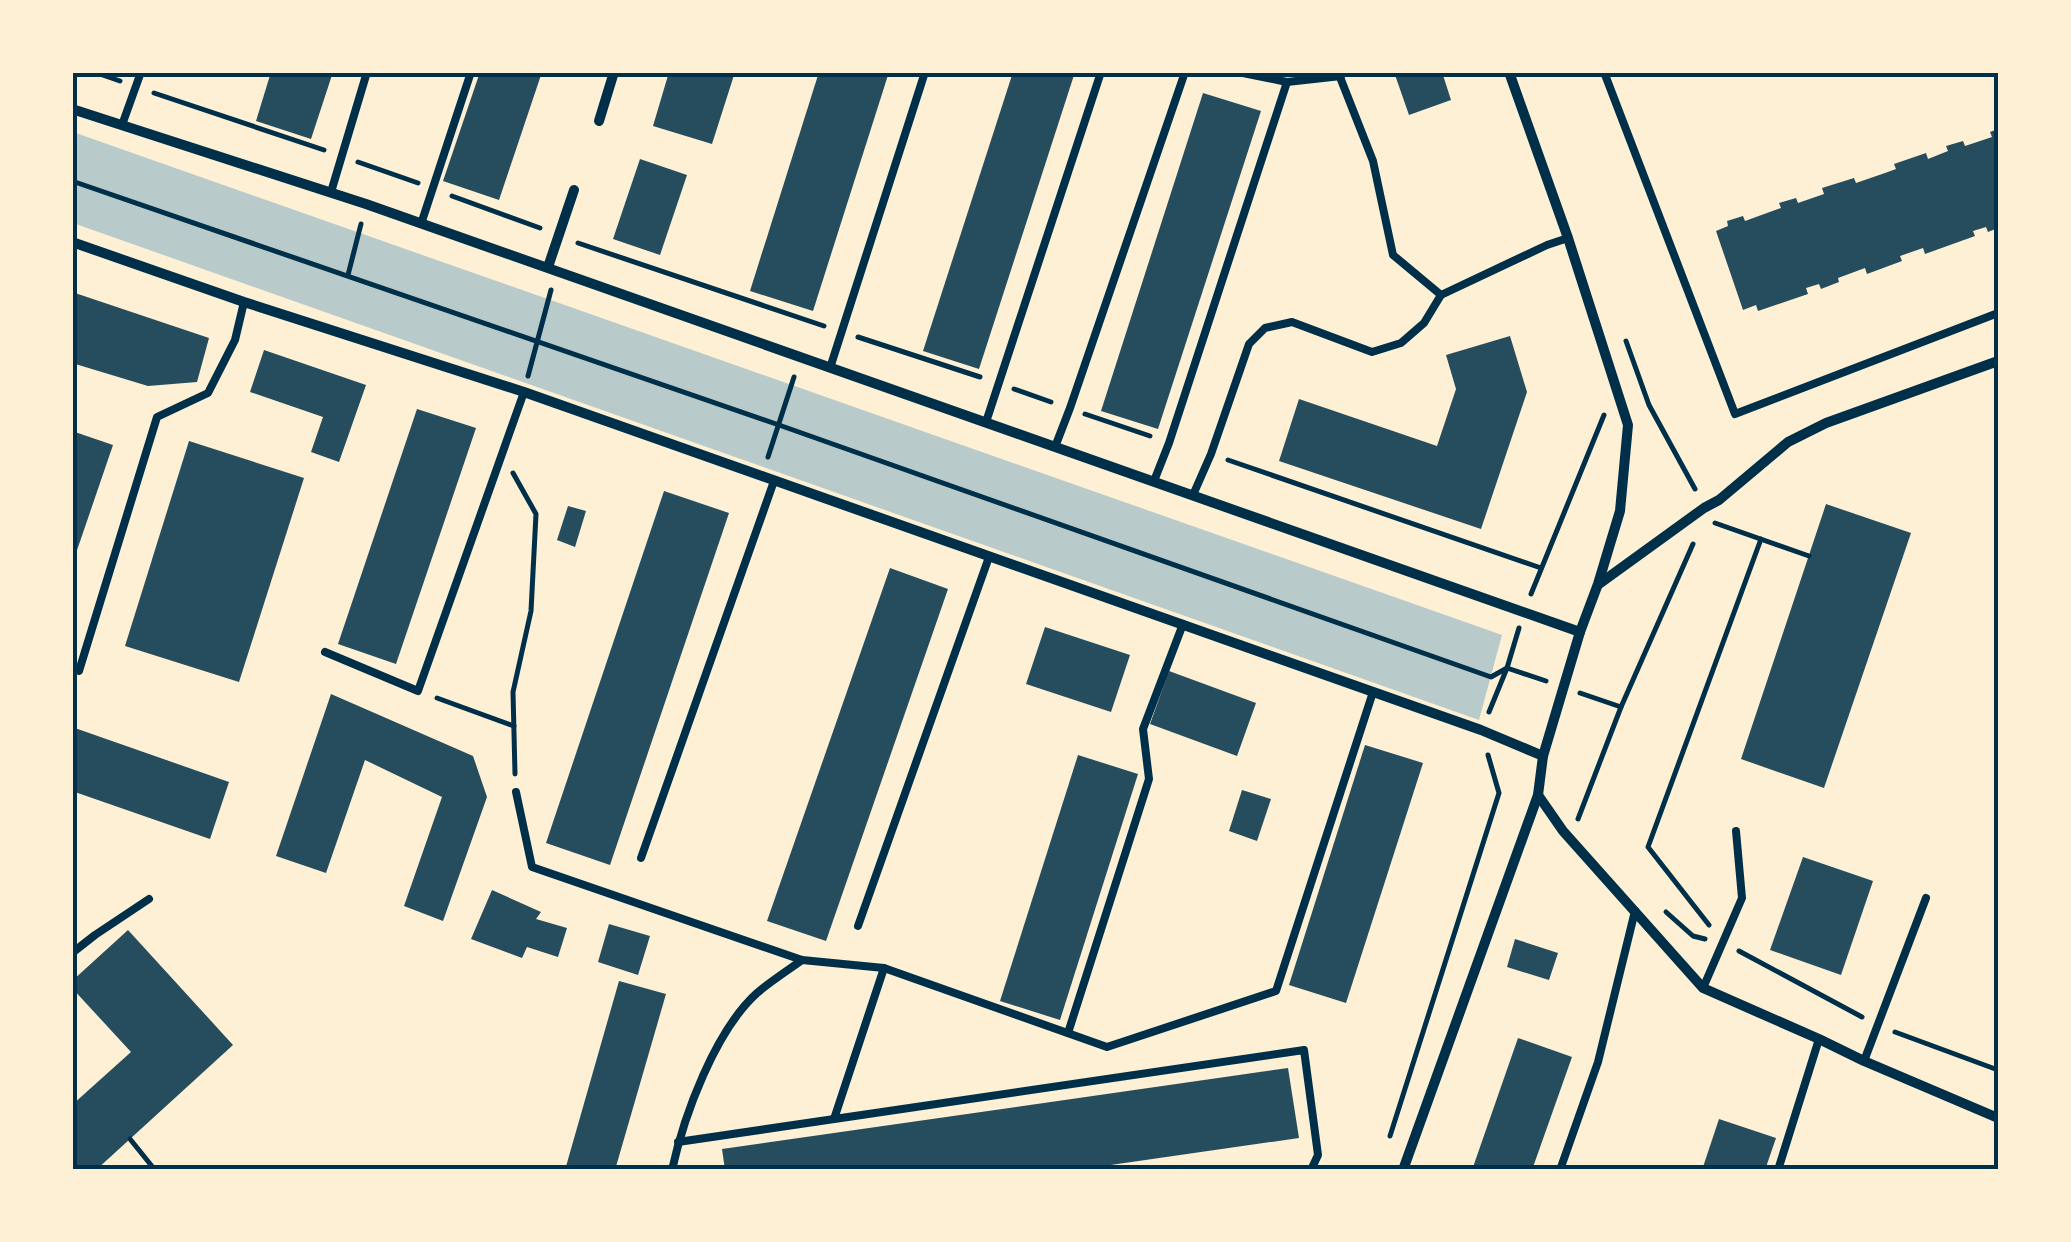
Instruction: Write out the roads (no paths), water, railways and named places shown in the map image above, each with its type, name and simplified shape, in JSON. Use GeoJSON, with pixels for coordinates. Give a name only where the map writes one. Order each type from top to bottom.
{"type":"FeatureCollection","features":[{"type":"Feature","properties":{"kind":"street"},"geometry":{"type":"LineString","coordinates":[[599,121],[614,72]]}},
{"type":"Feature","properties":{"kind":"street"},"geometry":{"type":"LineString","coordinates":[[1403,1170],[1538,796],[1543,756],[1620,511],[1628,425],[1509,72]]}},
{"type":"Feature","properties":{"kind":"street"},"geometry":{"type":"LineString","coordinates":[[72,109],[331,192],[1580,632]]}},
{"type":"Feature","properties":{"kind":"street"},"geometry":{"type":"LineString","coordinates":[[552,269],[574,190]]}},
{"type":"Feature","properties":{"kind":"street"},"geometry":{"type":"LineString","coordinates":[[72,242],[524,392],[1481,730],[1543,756]]}},
{"type":"Feature","properties":{"kind":"street"},"geometry":{"type":"LineString","coordinates":[[1598,584],[1720,500],[1788,442],[1826,423],[1998,362]]}},
{"type":"Feature","properties":{"kind":"street"},"geometry":{"type":"LineString","coordinates":[[1538,796],[1563,831],[1704,988],[1998,1118]]}},
{"type":"Feature","properties":{"kind":"lane"},"geometry":{"type":"LineString","coordinates":[[122,125],[141,72]]}},
{"type":"Feature","properties":{"kind":"lane"},"geometry":{"type":"LineString","coordinates":[[331,192],[367,72]]}},
{"type":"Feature","properties":{"kind":"lane"},"geometry":{"type":"LineString","coordinates":[[421,224],[471,72]]}},
{"type":"Feature","properties":{"kind":"lane"},"geometry":{"type":"LineString","coordinates":[[830,368],[925,72]]}},
{"type":"Feature","properties":{"kind":"lane"},"geometry":{"type":"LineString","coordinates":[[986,422],[1101,72]]}},
{"type":"Feature","properties":{"kind":"lane"},"geometry":{"type":"LineString","coordinates":[[1055,447],[1185,72]]}},
{"type":"Feature","properties":{"kind":"lane"},"geometry":{"type":"LineString","coordinates":[[1238,72],[1287,82],[1340,74],[1373,161],[1394,255],[1441,295]]}},
{"type":"Feature","properties":{"kind":"lane"},"geometry":{"type":"LineString","coordinates":[[1604,72],[1735,414],[1998,313]]}},
{"type":"Feature","properties":{"kind":"lane"},"geometry":{"type":"LineString","coordinates":[[1154,481],[1170,443],[1287,82]]}},
{"type":"Feature","properties":{"kind":"lane"},"geometry":{"type":"LineString","coordinates":[[1194,495],[1249,344],[1264,328],[1292,322],[1372,352],[1401,343],[1424,323],[1441,295],[1568,238]]}},
{"type":"Feature","properties":{"kind":"lane"},"geometry":{"type":"LineString","coordinates":[[72,669],[79,671],[157,417],[208,392],[236,340],[244,302]]}},
{"type":"Feature","properties":{"kind":"lane"},"geometry":{"type":"LineString","coordinates":[[325,652],[418,691],[524,392]]}},
{"type":"Feature","properties":{"kind":"lane"},"geometry":{"type":"LineString","coordinates":[[641,858],[774,481]]}},
{"type":"Feature","properties":{"kind":"lane"},"geometry":{"type":"LineString","coordinates":[[858,926],[989,557]]}},
{"type":"Feature","properties":{"kind":"lane"},"geometry":{"type":"LineString","coordinates":[[1068,1034],[1150,779],[1143,729],[1183,624]]}},
{"type":"Feature","properties":{"kind":"lane"},"geometry":{"type":"LineString","coordinates":[[516,792],[532,866],[802,960],[884,968],[1106,1047],[1276,991],[1372,692]]}},
{"type":"Feature","properties":{"kind":"lane"},"geometry":{"type":"LineString","coordinates":[[1704,988],[1742,898],[1736,832]]}},
{"type":"Feature","properties":{"kind":"lane"},"geometry":{"type":"LineString","coordinates":[[1864,1062],[1926,898]]}},
{"type":"Feature","properties":{"kind":"lane"},"geometry":{"type":"LineString","coordinates":[[72,953],[150,899]]}},
{"type":"Feature","properties":{"kind":"lane"},"geometry":{"type":"LineString","coordinates":[[1560,1170],[1598,1062],[1634,911]]}},
{"type":"Feature","properties":{"kind":"lane"},"geometry":{"type":"LineString","coordinates":[[672,1170],[678,1142],[717,1044],[755,994],[802,960]]}},
{"type":"Feature","properties":{"kind":"lane"},"geometry":{"type":"LineString","coordinates":[[834,1119],[884,968]]}},
{"type":"Feature","properties":{"kind":"lane"},"geometry":{"type":"LineString","coordinates":[[1778,1170],[1819,1039]]}},
{"type":"Feature","properties":{"kind":"lane"},"geometry":{"type":"LineString","coordinates":[[678,1142],[1304,1050],[1318,1156],[1311,1170]]}}]}
